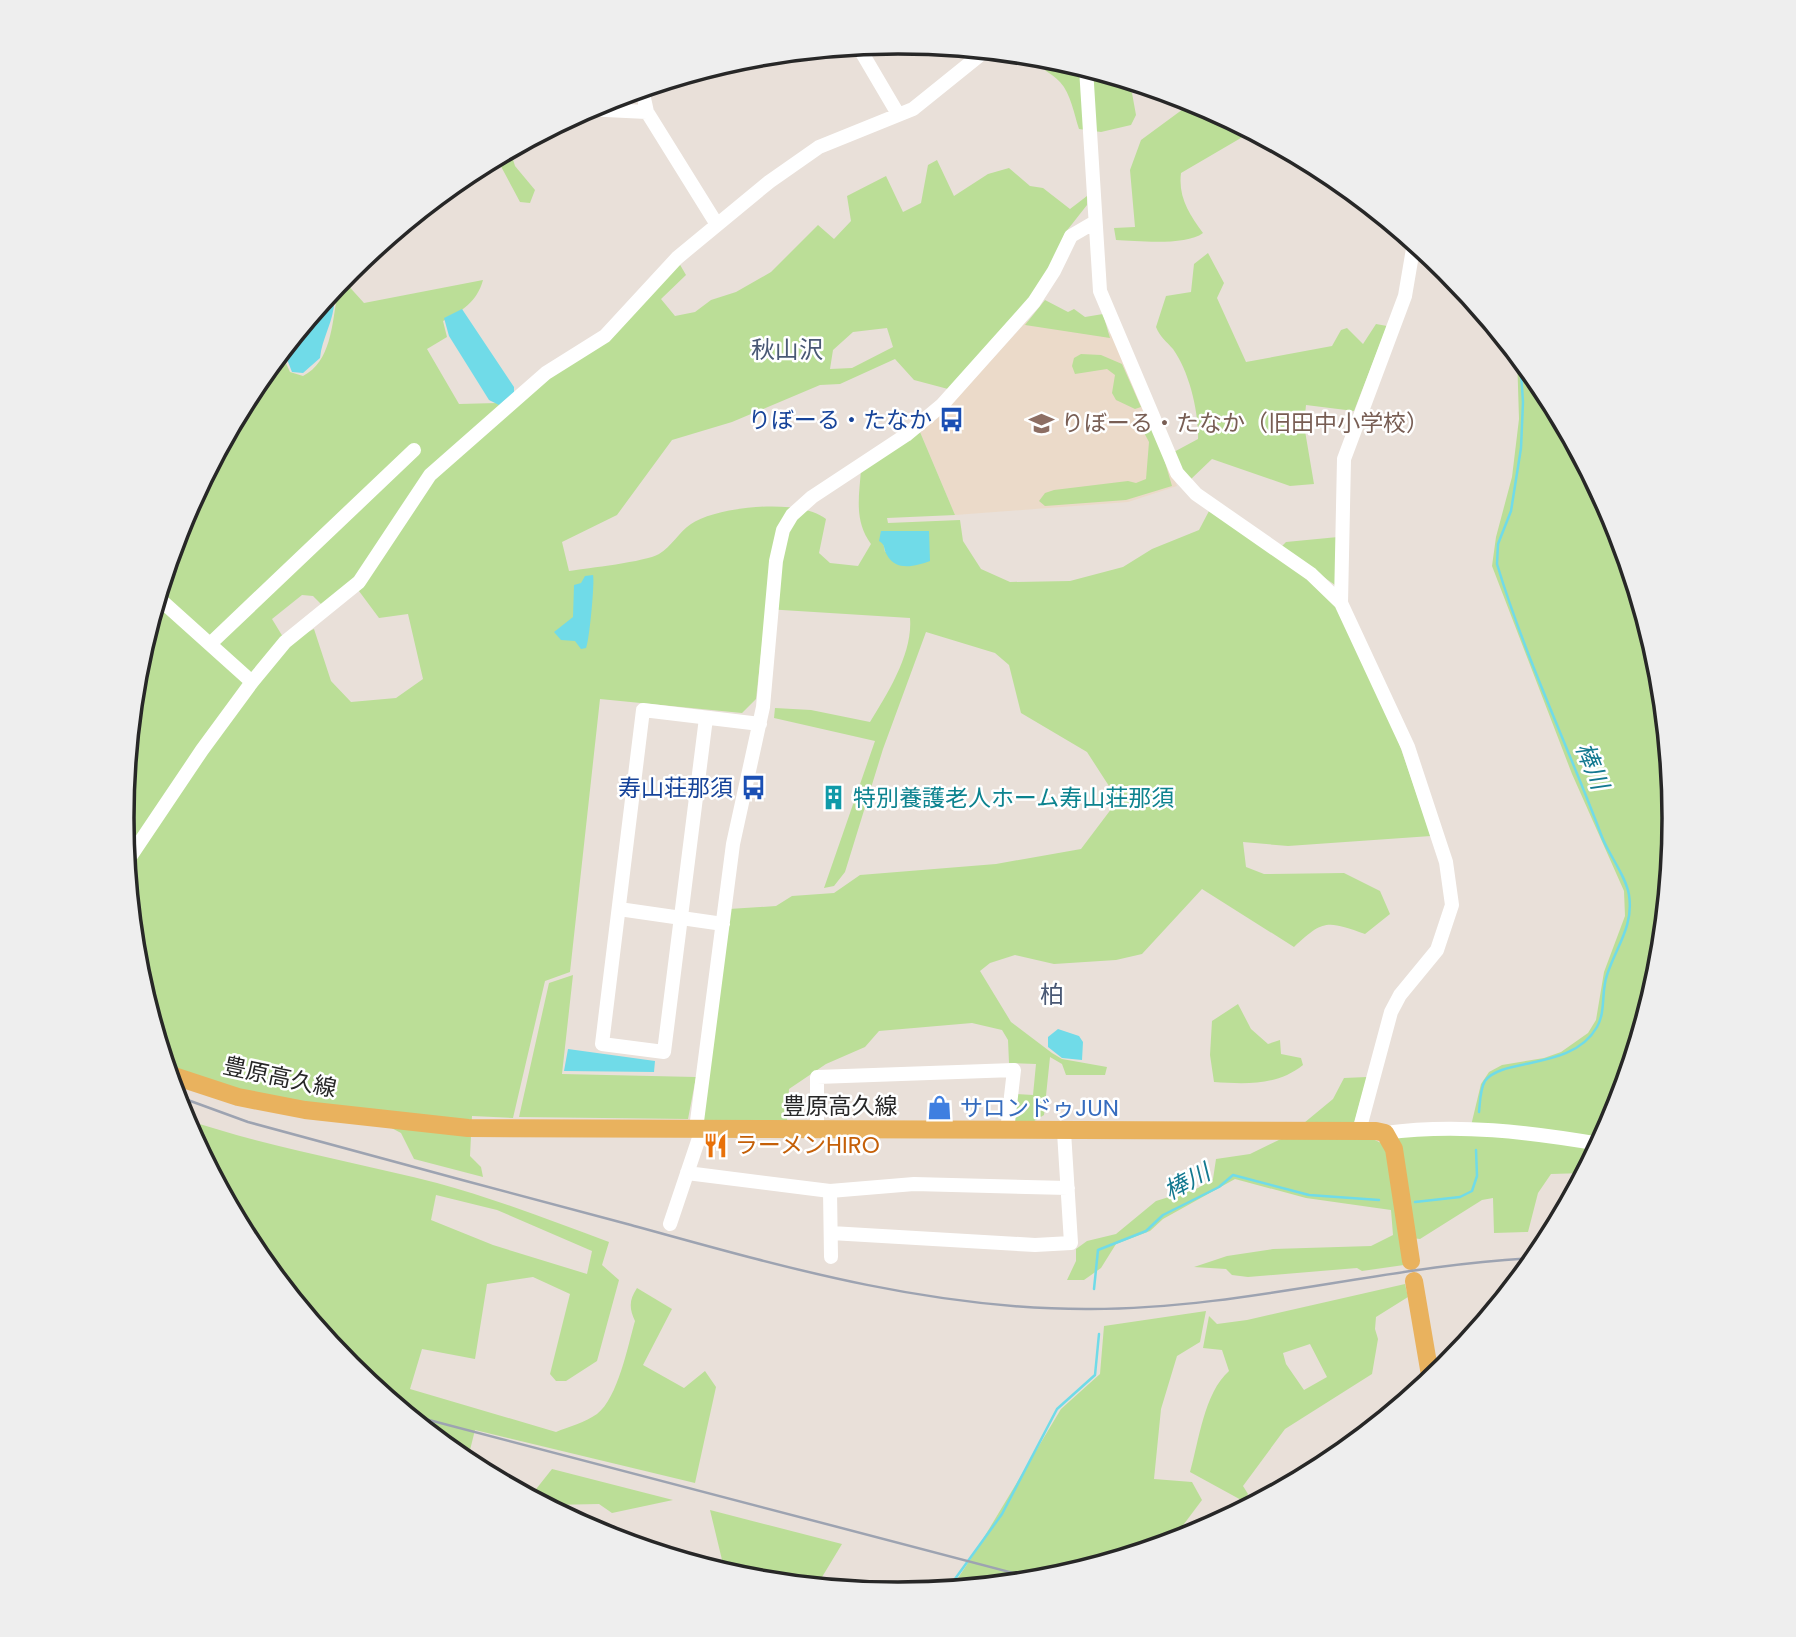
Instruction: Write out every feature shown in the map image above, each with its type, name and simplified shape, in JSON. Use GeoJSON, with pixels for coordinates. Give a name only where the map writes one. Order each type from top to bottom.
{"type":"FeatureCollection","features":[{"type":"Feature","properties":{"kind":"main road","name":"豊原高久線"},"geometry":{"type":"LineString","coordinates":[[179,1078],[238,1097],[305,1110],[430,1126],[817,1131],[1385,1133]]}},
{"type":"Feature","properties":{"kind":"main road"},"geometry":{"type":"LineString","coordinates":[[1385,1133],[1394,1149],[1411,1261]]}},
{"type":"Feature","properties":{"kind":"main road"},"geometry":{"type":"LineString","coordinates":[[1414,1281],[1429,1368]]}},
{"type":"Feature","properties":{"kind":"street"},"geometry":{"type":"LineString","coordinates":[[864,55],[898,114]]}},
{"type":"Feature","properties":{"kind":"street"},"geometry":{"type":"LineString","coordinates":[[135,850],[252,682],[285,642],[359,582],[430,475],[547,373],[605,336],[661,275],[716,223],[819,148],[927,99],[976,59]]}},
{"type":"Feature","properties":{"kind":"street"},"geometry":{"type":"LineString","coordinates":[[1087,78],[1100,291],[1177,473],[1196,494],[1311,574],[1341,603],[1397,720],[1446,862],[1452,905],[1437,950],[1400,995],[1391,1012],[1359,1131]]}},
{"type":"Feature","properties":{"kind":"street"},"geometry":{"type":"LineString","coordinates":[[644,98],[647,112],[716,223]]}},
{"type":"Feature","properties":{"kind":"street"},"geometry":{"type":"LineString","coordinates":[[611,110],[647,112]]}},
{"type":"Feature","properties":{"kind":"street"},"geometry":{"type":"LineString","coordinates":[[670,1224],[699,1129],[734,835],[760,724],[776,561],[788,521],[811,497],[906,435],[942,405],[1034,302],[1050,279],[1071,236],[1095,222]]}},
{"type":"Feature","properties":{"kind":"street"},"geometry":{"type":"LineString","coordinates":[[1341,603],[1344,459],[1405,296],[1412,254]]}},
{"type":"Feature","properties":{"kind":"street"},"geometry":{"type":"LineString","coordinates":[[210,644],[414,450]]}},
{"type":"Feature","properties":{"kind":"street"},"geometry":{"type":"LineString","coordinates":[[165,604],[252,682]]}},
{"type":"Feature","properties":{"kind":"street"},"geometry":{"type":"LineString","coordinates":[[706,718],[664,1052],[602,1044],[643,710],[760,724]]}},
{"type":"Feature","properties":{"kind":"street"},"geometry":{"type":"LineString","coordinates":[[619,909],[723,924]]}},
{"type":"Feature","properties":{"kind":"street"},"geometry":{"type":"LineString","coordinates":[[817,1131],[817,1077],[1014,1070],[1007,1131]]}},
{"type":"Feature","properties":{"kind":"street"},"geometry":{"type":"LineString","coordinates":[[1385,1133],[1488,1129],[1542,1133],[1590,1142]]}},
{"type":"Feature","properties":{"kind":"street"},"geometry":{"type":"LineString","coordinates":[[831,1233],[1035,1245],[1071,1243],[1064,1132]]}},
{"type":"Feature","properties":{"kind":"street"},"geometry":{"type":"LineString","coordinates":[[687,1173],[831,1191],[914,1184],[1068,1188]]}},
{"type":"Feature","properties":{"kind":"street"},"geometry":{"type":"LineString","coordinates":[[831,1191],[831,1257]]}},
{"type":"Feature","properties":{"kind":"shaded area","name":"りぼーる・たなか（旧田中小学校）"},"geometry":{"type":"Polygon","coordinates":[[[1027,321],[1113,334],[1177,486],[1128,502],[955,515],[920,432],[946,410],[1027,321]]]}},
{"type":"Feature","properties":{"kind":"green space"},"geometry":{"type":"Polygon","coordinates":[[[1041,68],[1130,91],[1136,115],[1131,125],[1101,132],[1079,129],[1070,98],[1057,79],[1041,68]]]}},
{"type":"Feature","properties":{"kind":"green space"},"geometry":{"type":"Polygon","coordinates":[[[1183,109],[1243,137],[1181,173],[1181,190],[1186,205],[1203,233],[1174,241],[1116,240],[1114,228],[1135,227],[1130,170],[1141,140],[1183,109]]]}},
{"type":"Feature","properties":{"kind":"green space"},"geometry":{"type":"Polygon","coordinates":[[[513,159],[515,166],[535,190],[530,203],[520,202],[501,166],[513,159]]]}},
{"type":"Feature","properties":{"kind":"green space"},"geometry":{"type":"Polygon","coordinates":[[[937,160],[954,196],[988,174],[1009,168],[1030,186],[1043,188],[1070,209],[1087,196],[1087,205],[1065,233],[1050,268],[1030,298],[948,389],[914,380],[895,359],[840,384],[820,385],[732,422],[672,440],[617,515],[562,542],[569,571],[652,557],[663,551],[687,527],[703,518],[758,507],[798,508],[814,512],[826,519],[819,553],[830,563],[858,566],[871,544],[860,518],[861,470],[920,432],[955,515],[887,518],[888,523],[960,520],[963,541],[981,569],[1010,582],[1070,581],[1123,567],[1152,549],[1199,530],[1209,511],[1311,581],[1339,609],[1399,743],[1431,836],[1288,846],[1243,842],[1246,867],[1264,874],[1344,873],[1380,891],[1390,914],[1365,934],[1327,925],[1312,931],[1294,947],[1202,889],[1142,954],[1116,960],[1054,964],[1015,955],[990,963],[980,971],[1011,1022],[1062,1059],[1107,1067],[1105,1075],[1066,1075],[1062,1064],[1050,1057],[1044,1115],[1026,1126],[1012,1126],[1015,1094],[1033,1095],[1036,1064],[1009,1063],[1008,1040],[1002,1030],[972,1023],[879,1031],[865,1047],[826,1064],[789,1089],[787,1121],[703,1122],[729,909],[776,906],[792,896],[834,893],[860,875],[996,864],[1081,849],[1118,800],[1087,752],[1021,713],[1009,665],[995,653],[926,632],[883,749],[845,872],[834,886],[824,888],[875,741],[774,718],[775,708],[811,710],[870,722],[903,659],[908,645],[910,618],[766,609],[756,699],[742,713],[600,699],[570,972],[545,981],[513,1118],[472,1116],[470,1156],[481,1167],[483,1177],[414,1159],[401,1133],[363,1113],[240,1093],[177,1072],[148,968],[135,868],[135,769],[148,669],[174,573],[213,480],[236,436],[286,362],[290,372],[303,376],[319,362],[329,341],[336,301],[350,287],[364,303],[483,280],[468,305],[443,321],[447,337],[427,349],[459,404],[497,403],[527,397],[679,263],[686,275],[661,299],[675,316],[695,312],[711,300],[736,292],[771,272],[818,225],[834,239],[851,221],[847,196],[886,176],[903,212],[921,203],[928,165],[937,160]],[[887,328],[853,332],[833,350],[830,369],[852,368],[893,347],[887,328]],[[881,531],[885,552],[929,531],[881,531]],[[353,583],[324,607],[313,596],[302,595],[272,619],[283,637],[299,636],[314,629],[331,681],[351,702],[396,698],[423,679],[408,614],[379,618],[353,583]]]}},
{"type":"Feature","properties":{"kind":"green space"},"geometry":{"type":"Polygon","coordinates":[[[1208,253],[1224,283],[1217,298],[1246,362],[1332,346],[1341,330],[1347,328],[1363,344],[1376,324],[1387,326],[1354,411],[1306,405],[1304,425],[1314,484],[1290,486],[1212,459],[1190,480],[1181,473],[1172,453],[1198,439],[1195,404],[1179,358],[1156,327],[1166,296],[1191,292],[1194,264],[1208,253]]]}},
{"type":"Feature","properties":{"kind":"green space"},"geometry":{"type":"Polygon","coordinates":[[[1045,300],[1068,312],[1074,309],[1085,317],[1103,314],[1110,338],[1025,325],[1045,300]]]}},
{"type":"Feature","properties":{"kind":"green space"},"geometry":{"type":"Polygon","coordinates":[[[1081,354],[1101,355],[1122,364],[1141,407],[1135,409],[1116,400],[1112,393],[1115,375],[1107,369],[1075,374],[1072,366],[1074,358],[1081,354]]]}},
{"type":"Feature","properties":{"kind":"green space"},"geometry":{"type":"Polygon","coordinates":[[[1518,372],[1560,436],[1583,480],[1622,573],[1636,621],[1648,669],[1661,769],[1661,868],[1656,918],[1648,968],[1622,1064],[1604,1111],[1574,1173],[1551,1174],[1538,1193],[1528,1232],[1494,1233],[1493,1198],[1482,1200],[1420,1239],[1412,1238],[1397,1139],[1404,1134],[1469,1134],[1481,1084],[1489,1072],[1502,1065],[1544,1058],[1561,1052],[1588,1033],[1596,1020],[1604,972],[1625,916],[1624,891],[1572,774],[1492,566],[1496,537],[1512,477],[1519,419],[1518,372]]]}},
{"type":"Feature","properties":{"kind":"green space"},"geometry":{"type":"Polygon","coordinates":[[[1148,416],[1172,486],[1126,500],[1045,506],[1039,501],[1045,493],[1054,490],[1128,481],[1136,483],[1146,479],[1149,442],[1139,423],[1141,418],[1148,416]]]}},
{"type":"Feature","properties":{"kind":"green space"},"geometry":{"type":"Polygon","coordinates":[[[1338,537],[1335,585],[1281,547],[1286,542],[1338,537]]]}},
{"type":"Feature","properties":{"kind":"green space"},"geometry":{"type":"Polygon","coordinates":[[[573,975],[562,1074],[696,1077],[688,1119],[519,1117],[549,983],[573,975]]]}},
{"type":"Feature","properties":{"kind":"green space"},"geometry":{"type":"Polygon","coordinates":[[[1238,1004],[1251,1029],[1268,1044],[1280,1040],[1281,1054],[1301,1058],[1303,1065],[1272,1080],[1249,1083],[1214,1082],[1210,1055],[1212,1021],[1238,1004]]]}},
{"type":"Feature","properties":{"kind":"green space"},"geometry":{"type":"Polygon","coordinates":[[[1367,1077],[1354,1124],[1304,1123],[1333,1099],[1344,1078],[1367,1077]]]}},
{"type":"Feature","properties":{"kind":"green space"},"geometry":{"type":"Polygon","coordinates":[[[197,1123],[277,1146],[459,1189],[609,1242],[602,1265],[619,1280],[597,1361],[566,1381],[556,1381],[550,1374],[570,1294],[533,1277],[487,1284],[475,1359],[422,1349],[410,1389],[556,1432],[582,1422],[597,1414],[611,1396],[616,1384],[635,1321],[631,1304],[637,1288],[672,1309],[643,1365],[684,1388],[705,1371],[716,1387],[695,1483],[475,1430],[470,1450],[433,1425],[394,1393],[323,1322],[292,1284],[236,1201],[197,1123]],[[436,1195],[431,1220],[493,1245],[587,1274],[592,1251],[497,1210],[436,1195]]]}},
{"type":"Feature","properties":{"kind":"green space"},"geometry":{"type":"Polygon","coordinates":[[[1287,1136],[1371,1138],[1385,1145],[1404,1265],[1362,1271],[1357,1268],[1248,1277],[1232,1275],[1226,1269],[1194,1267],[1227,1256],[1273,1249],[1371,1246],[1393,1235],[1391,1210],[1306,1198],[1235,1179],[1163,1219],[1150,1231],[1116,1244],[1101,1268],[1084,1280],[1067,1280],[1076,1261],[1076,1249],[1087,1241],[1116,1234],[1156,1201],[1198,1188],[1213,1179],[1216,1159],[1250,1154],[1287,1136]]]}},
{"type":"Feature","properties":{"kind":"green space"},"geometry":{"type":"Polygon","coordinates":[[[1405,1284],[1408,1297],[1376,1317],[1378,1339],[1372,1374],[1285,1429],[1243,1486],[1248,1494],[1242,1501],[1190,1472],[1208,1404],[1229,1371],[1222,1350],[1203,1348],[1209,1316],[1217,1324],[1247,1320],[1405,1284]],[[1310,1344],[1283,1353],[1286,1364],[1304,1390],[1327,1377],[1310,1344]]]}},
{"type":"Feature","properties":{"kind":"green space"},"geometry":{"type":"Polygon","coordinates":[[[1206,1311],[1200,1342],[1177,1356],[1161,1409],[1154,1479],[1192,1482],[1202,1500],[1181,1528],[1144,1542],[1047,1568],[957,1580],[1061,1409],[1100,1374],[1104,1326],[1206,1311]]]}},
{"type":"Feature","properties":{"kind":"green space"},"geometry":{"type":"Polygon","coordinates":[[[552,1469],[673,1500],[612,1513],[599,1504],[562,1505],[535,1490],[552,1469]]]}},
{"type":"Feature","properties":{"kind":"green space"},"geometry":{"type":"Polygon","coordinates":[[[710,1510],[842,1544],[821,1578],[723,1562],[710,1510]]]}},
{"type":"Feature","properties":{"kind":"water"},"geometry":{"type":"Polygon","coordinates":[[[334,303],[320,358],[303,373],[292,372],[287,360],[334,303]]]}},
{"type":"Feature","properties":{"kind":"water"},"geometry":{"type":"Polygon","coordinates":[[[462,309],[514,387],[514,393],[499,405],[489,400],[449,336],[444,318],[462,309]]]}},
{"type":"Feature","properties":{"kind":"water"},"geometry":{"type":"Polygon","coordinates":[[[881,531],[929,531],[930,561],[913,566],[896,564],[879,541],[881,531]]]}},
{"type":"Feature","properties":{"kind":"water"},"geometry":{"type":"Polygon","coordinates":[[[593,575],[589,635],[586,648],[581,649],[575,641],[561,640],[554,632],[573,617],[574,585],[581,583],[585,576],[593,575]]]}},
{"type":"Feature","properties":{"kind":"water"},"geometry":{"type":"Polygon","coordinates":[[[1058,1029],[1079,1036],[1083,1042],[1082,1060],[1062,1058],[1048,1047],[1048,1037],[1058,1029]]]}},
{"type":"Feature","properties":{"kind":"water"},"geometry":{"type":"Polygon","coordinates":[[[568,1049],[655,1061],[654,1072],[564,1071],[568,1049]]]}},
{"type":"Feature","properties":{"kind":"waterway","name":"棒川"},"geometry":{"type":"LineString","coordinates":[[1479,1112],[1483,1084],[1494,1074],[1571,1051],[1586,1041],[1597,1027],[1602,1015],[1605,981],[1627,927],[1630,906],[1624,880],[1602,837],[1547,701],[1497,564],[1498,544],[1511,511],[1521,448],[1521,378]]}},
{"type":"Feature","properties":{"kind":"waterway","name":"棒川"},"geometry":{"type":"LineString","coordinates":[[1415,1202],[1460,1197],[1472,1191],[1477,1176],[1476,1150]]}},
{"type":"Feature","properties":{"kind":"waterway","name":"棒川"},"geometry":{"type":"LineString","coordinates":[[1094,1289],[1098,1250],[1146,1231],[1163,1215],[1219,1187],[1233,1175],[1309,1195],[1379,1200]]}},
{"type":"Feature","properties":{"kind":"waterway","name":"棒川"},"geometry":{"type":"LineString","coordinates":[[954,1580],[1002,1514],[1057,1409],[1095,1375],[1099,1334]]}},
{"type":"Feature","properties":{"kind":"railway"},"geometry":{"type":"LineString","coordinates":[[188,1100],[248,1122],[745,1256],[858,1283],[973,1302],[1091,1309],[1147,1307],[1259,1295],[1426,1269],[1522,1259]]}},
{"type":"Feature","properties":{"kind":"railway"},"geometry":{"type":"LineString","coordinates":[[426,1419],[1015,1573]]}},
{"type":"Feature","properties":{"kind":"place","name":"りぼーる・たなか"},"geometry":{"type":"Point","coordinates":[952,420]}},
{"type":"Feature","properties":{"kind":"place","name":"りぼーる・たなか（旧田中小学校）"},"geometry":{"type":"Point","coordinates":[1041,423]}},
{"type":"Feature","properties":{"kind":"place","name":"寿山荘那須"},"geometry":{"type":"Point","coordinates":[753,788]}},
{"type":"Feature","properties":{"kind":"place","name":"特別養護老人ホーム寿山荘那須"},"geometry":{"type":"Point","coordinates":[833,798]}},
{"type":"Feature","properties":{"kind":"place","name":"サロンドゥJUN"},"geometry":{"type":"Point","coordinates":[940,1108]}},
{"type":"Feature","properties":{"kind":"place","name":"ラーメンHIRO"},"geometry":{"type":"Point","coordinates":[715,1145]}},
{"type":"Feature","properties":{"kind":"district","name":"秋山沢"},"geometry":{"type":"Point","coordinates":[787,350]}},
{"type":"Feature","properties":{"kind":"district","name":"柏"},"geometry":{"type":"Point","coordinates":[1052,995]}}]}
